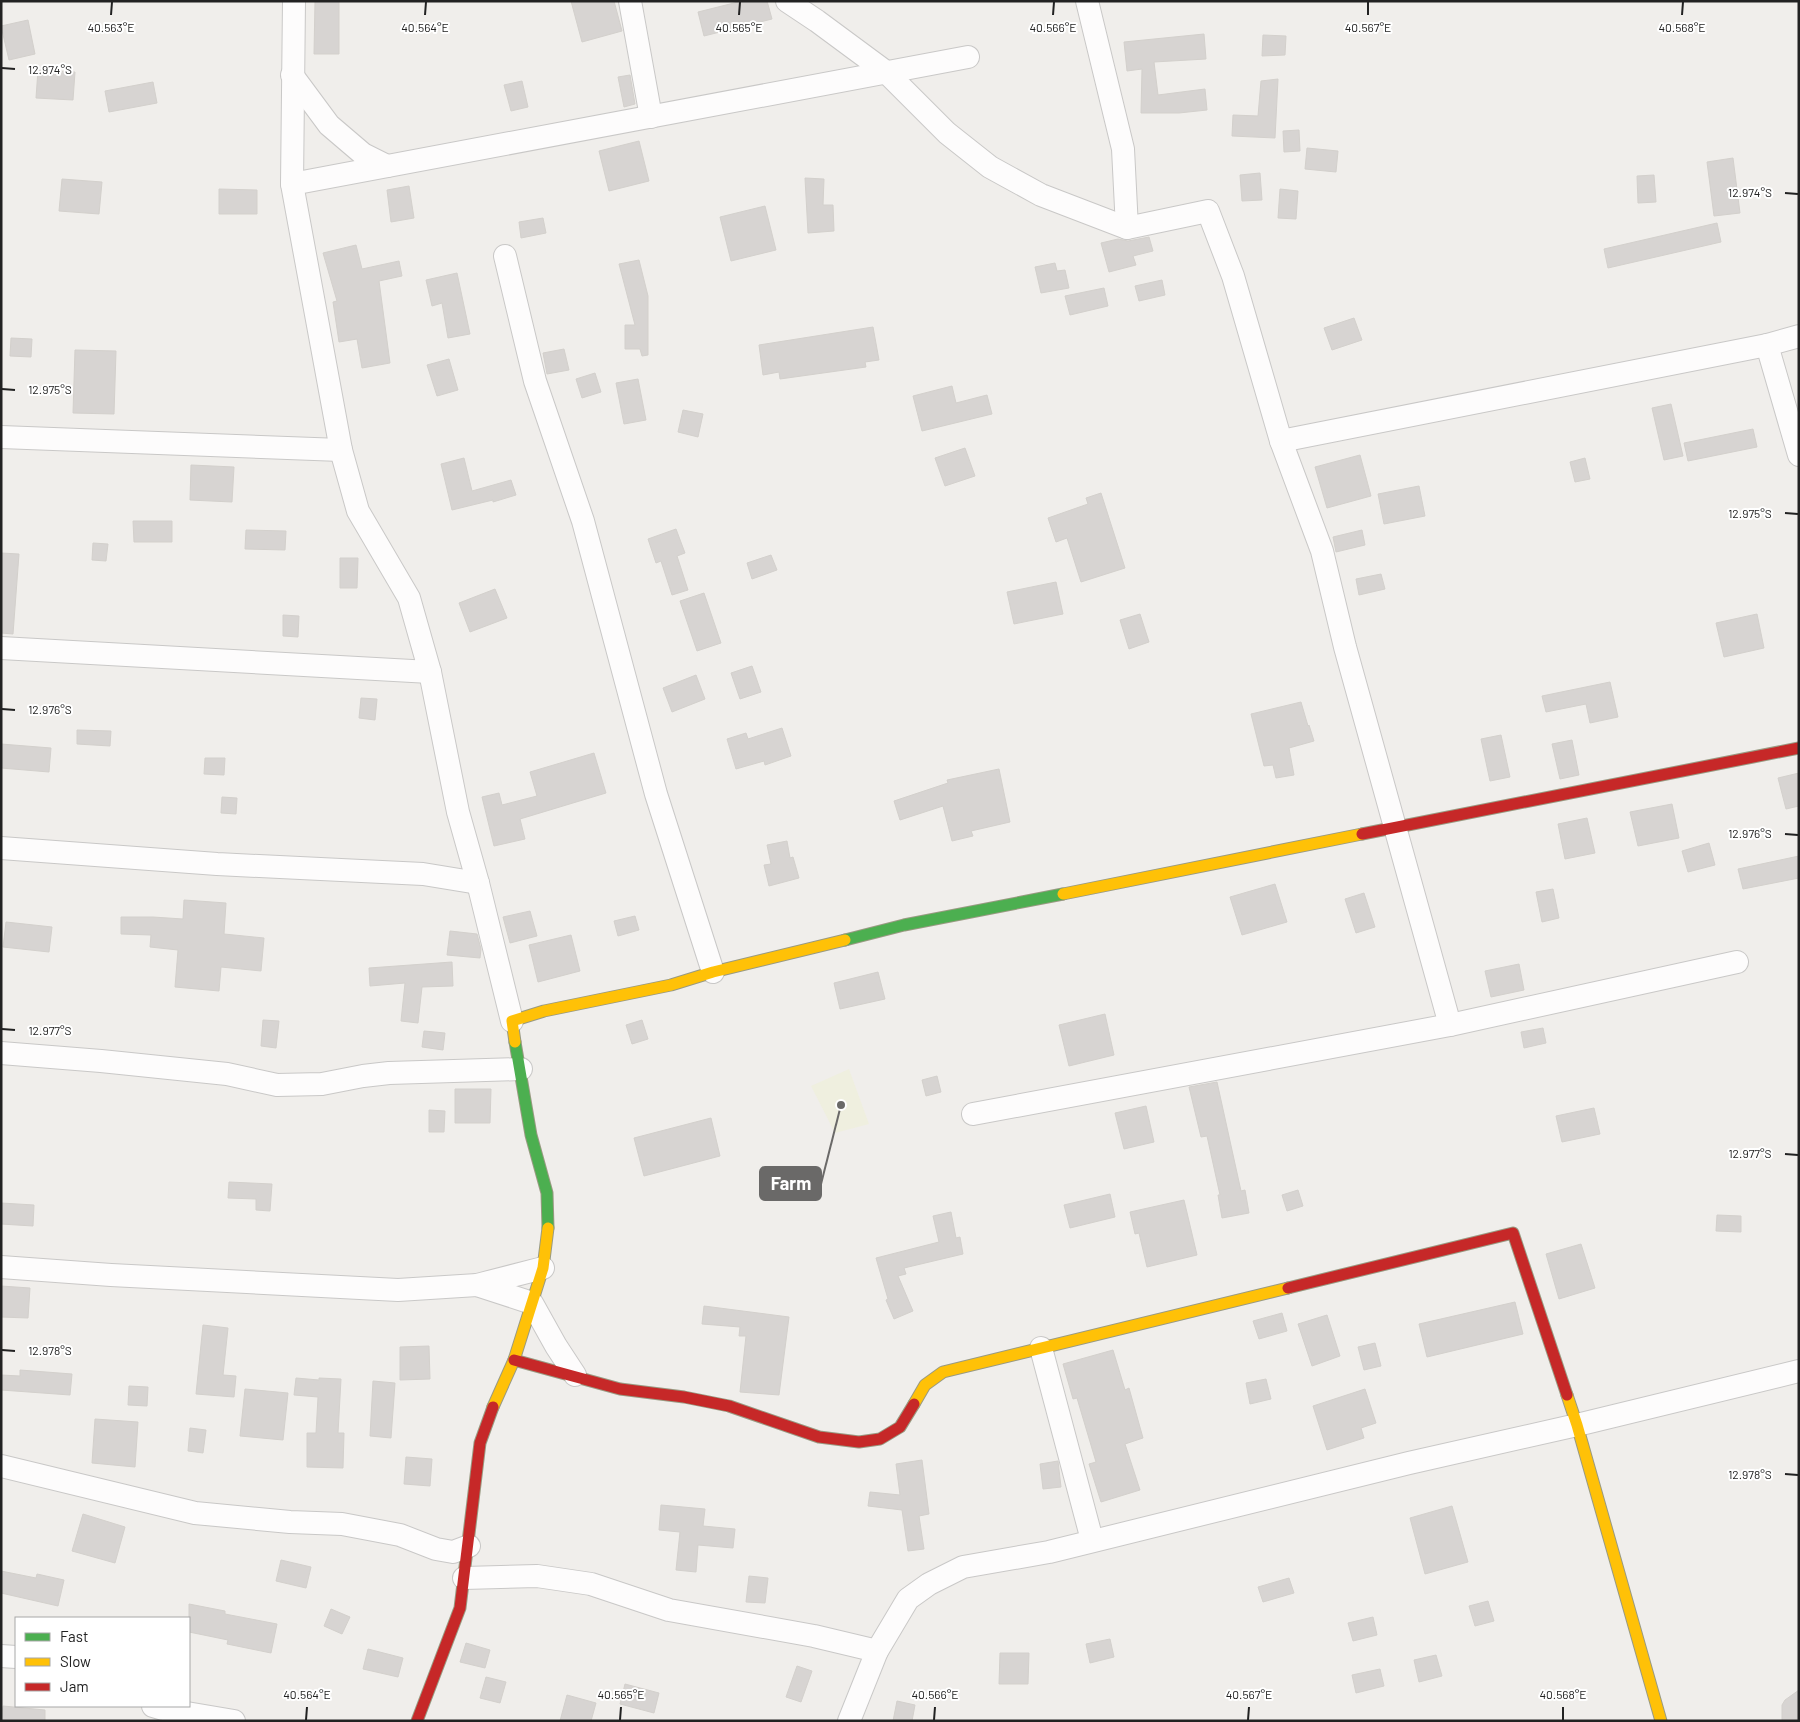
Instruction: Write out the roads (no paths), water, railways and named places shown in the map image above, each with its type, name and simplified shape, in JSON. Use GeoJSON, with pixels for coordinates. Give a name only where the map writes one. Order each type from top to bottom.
{"type":"FeatureCollection","features":[{"type":"Feature","properties":{"kind":"street"},"geometry":{"type":"LineString","coordinates":[[294,1],[292,184],[341,450],[358,511],[409,598],[430,672],[458,812],[478,883],[512,1021],[531,1135],[547,1193],[549,1222],[543,1268],[514,1360],[489,1415],[480,1443],[460,1608],[417,1721]]}},
{"type":"Feature","properties":{"kind":"street"},"geometry":{"type":"LineString","coordinates":[[630,1],[650,116]]}},
{"type":"Feature","properties":{"kind":"street"},"geometry":{"type":"LineString","coordinates":[[788,1],[886,72],[947,133],[990,166],[1041,195],[1127,228],[1208,211],[1233,276],[1281,441],[1322,551],[1345,647],[1450,1025]]}},
{"type":"Feature","properties":{"kind":"street"},"geometry":{"type":"LineString","coordinates":[[1087,1],[1123,149],[1127,228]]}},
{"type":"Feature","properties":{"kind":"street"},"geometry":{"type":"LineString","coordinates":[[292,184],[968,57]]}},
{"type":"Feature","properties":{"kind":"street"},"geometry":{"type":"LineString","coordinates":[[292,75],[330,125],[363,154],[387,166]]}},
{"type":"Feature","properties":{"kind":"street"},"geometry":{"type":"LineString","coordinates":[[505,256],[535,381],[583,521],[656,794],[713,972]]}},
{"type":"Feature","properties":{"kind":"street"},"geometry":{"type":"LineString","coordinates":[[1281,441],[1767,345],[1799,336]]}},
{"type":"Feature","properties":{"kind":"street"},"geometry":{"type":"LineString","coordinates":[[1767,345],[1799,455]]}},
{"type":"Feature","properties":{"kind":"street"},"geometry":{"type":"LineString","coordinates":[[1,437],[341,450]]}},
{"type":"Feature","properties":{"kind":"street"},"geometry":{"type":"LineString","coordinates":[[1,648],[430,672]]}},
{"type":"Feature","properties":{"kind":"street"},"geometry":{"type":"LineString","coordinates":[[512,1021],[544,1012],[671,985],[713,972],[904,925],[1799,748]]}},
{"type":"Feature","properties":{"kind":"street"},"geometry":{"type":"LineString","coordinates":[[1,848],[217,864],[423,874],[478,883]]}},
{"type":"Feature","properties":{"kind":"street"},"geometry":{"type":"LineString","coordinates":[[973,1114],[1450,1025],[1737,962]]}},
{"type":"Feature","properties":{"kind":"street"},"geometry":{"type":"LineString","coordinates":[[1,1053],[227,1074],[277,1085],[322,1084],[389,1073],[521,1069]]}},
{"type":"Feature","properties":{"kind":"street"},"geometry":{"type":"LineString","coordinates":[[514,1360],[575,1375],[620,1389],[684,1397],[729,1406],[819,1437],[859,1442],[880,1439],[900,1426],[925,1385],[942,1372],[1513,1233],[1577,1425],[1661,1721]]}},
{"type":"Feature","properties":{"kind":"street"},"geometry":{"type":"LineString","coordinates":[[1,1267],[112,1275],[398,1290],[477,1286],[543,1268]]}},
{"type":"Feature","properties":{"kind":"street"},"geometry":{"type":"LineString","coordinates":[[477,1286],[532,1303],[575,1375]]}},
{"type":"Feature","properties":{"kind":"street"},"geometry":{"type":"LineString","coordinates":[[1041,1348],[1092,1540]]}},
{"type":"Feature","properties":{"kind":"street"},"geometry":{"type":"LineString","coordinates":[[849,1721],[877,1651],[908,1599],[929,1584],[964,1567],[1049,1552],[1409,1463],[1577,1425],[1799,1371]]}},
{"type":"Feature","properties":{"kind":"street"},"geometry":{"type":"LineString","coordinates":[[1,1466],[195,1513],[290,1522],[342,1524],[400,1535],[436,1550],[453,1552],[469,1546]]}},
{"type":"Feature","properties":{"kind":"street"},"geometry":{"type":"LineString","coordinates":[[464,1578],[536,1576],[591,1584],[669,1610],[814,1636],[877,1651]]}},
{"type":"Feature","properties":{"kind":"street"},"geometry":{"type":"LineString","coordinates":[[1,1656],[15,1657]]}},
{"type":"Feature","properties":{"kind":"street"},"geometry":{"type":"LineString","coordinates":[[156,1707],[234,1721]]}},
{"type":"Feature","properties":{"kind":"place","name":"Farm"},"geometry":{"type":"Point","coordinates":[841,1105]}}]}
